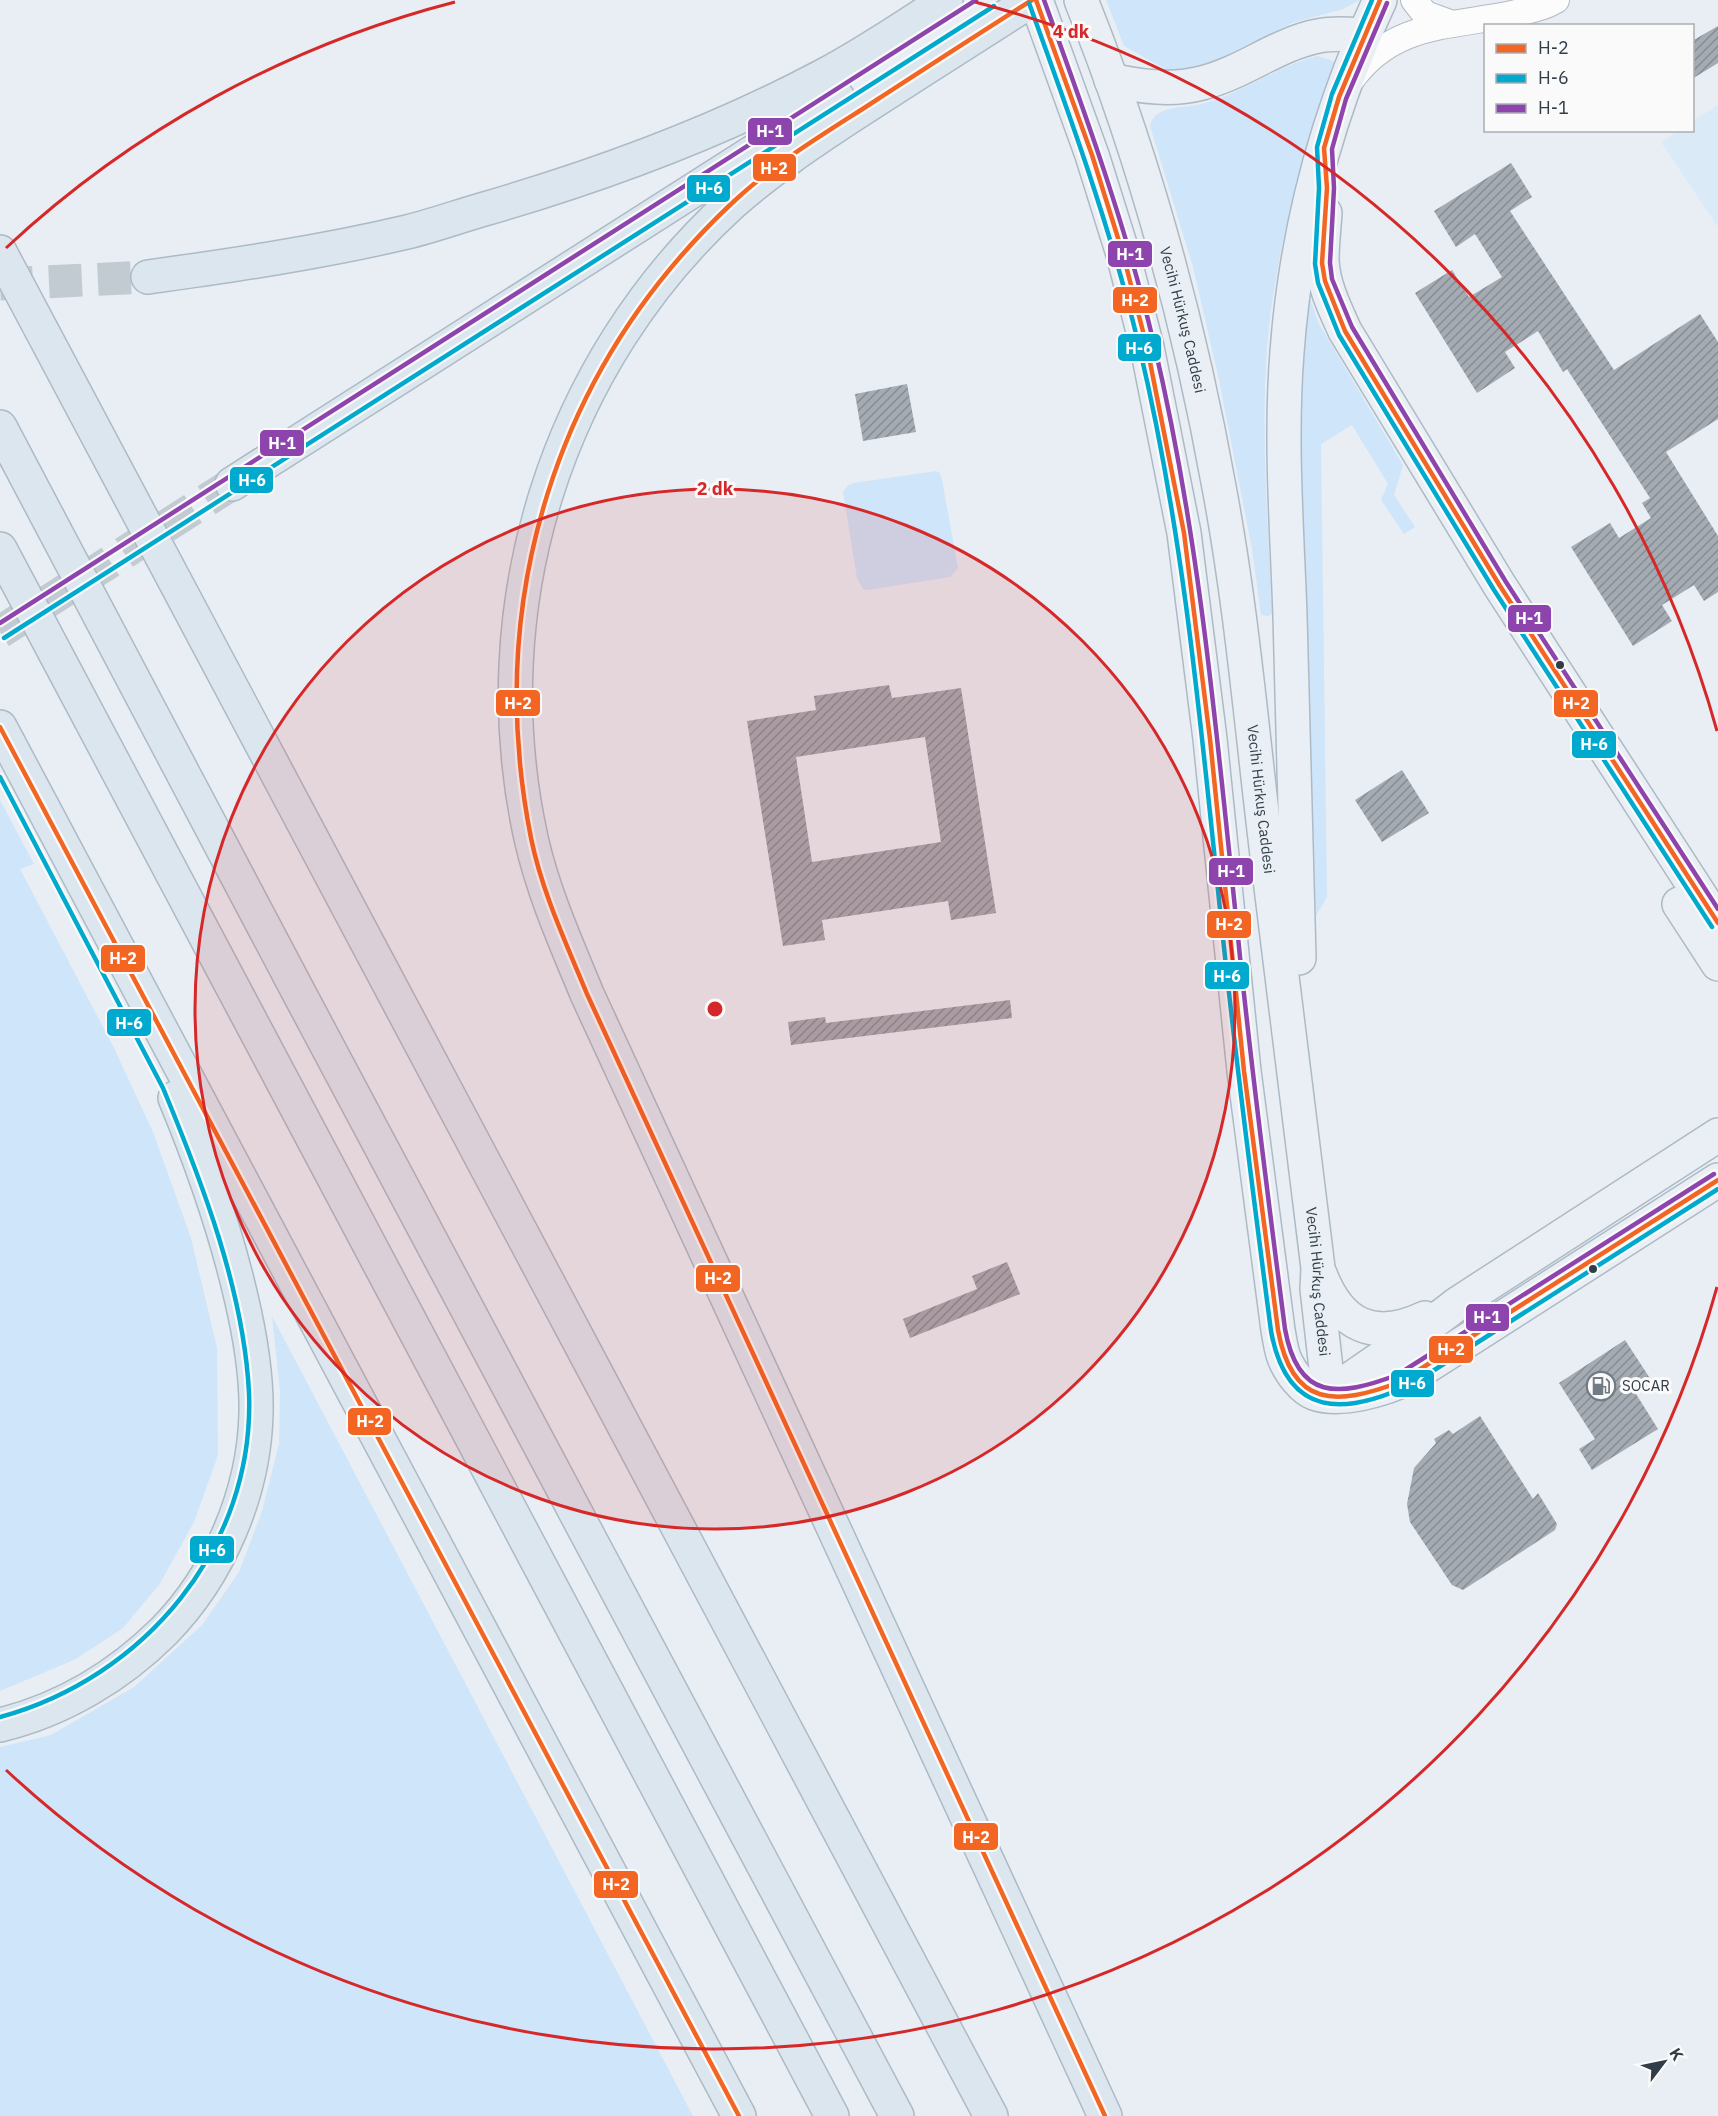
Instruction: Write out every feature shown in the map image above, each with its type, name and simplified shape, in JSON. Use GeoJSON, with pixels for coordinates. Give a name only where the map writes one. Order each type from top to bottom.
{"type":"FeatureCollection","features":[{"type":"Feature","properties":{"kind":"highway"},"geometry":{"type":"LineString","coordinates":[[946,0],[913,49],[816,139],[758,181],[705,229],[637,309],[593,380],[569,430],[548,489],[533,542],[519,608],[515,668],[516,729],[520,780],[531,838],[541,878],[556,921],[587,994],[1105,2116]]}},
{"type":"Feature","properties":{"kind":"highway"},"geometry":{"type":"LineString","coordinates":[[232,484],[990,0]]}},
{"type":"Feature","properties":{"kind":"highway"},"geometry":{"type":"LineString","coordinates":[[148,277],[279,258],[408,232],[546,192],[706,133],[826,75],[913,49],[1034,0]]}},
{"type":"Feature","properties":{"kind":"highway"},"geometry":{"type":"LineString","coordinates":[[0,252],[991,2116]]}},
{"type":"Feature","properties":{"kind":"highway"},"geometry":{"type":"LineString","coordinates":[[0,427],[897,2116]]}},
{"type":"Feature","properties":{"kind":"highway"},"geometry":{"type":"LineString","coordinates":[[0,549],[832,2116]]}},
{"type":"Feature","properties":{"kind":"highway"},"geometry":{"type":"LineString","coordinates":[[0,727],[739,2116]]}},
{"type":"Feature","properties":{"kind":"highway"},"geometry":{"type":"LineString","coordinates":[[0,761],[170,1085],[196,1148],[230,1246],[254,1367],[256,1415],[244,1492],[227,1538],[195,1594],[174,1621],[129,1662],[85,1692],[36,1714],[0,1725]]}},
{"type":"Feature","properties":{"kind":"main road"},"geometry":{"type":"LineString","coordinates":[[1034,0],[1092,155],[1123,254],[1147,347],[1184,533],[1198,635],[1244,1071],[1278,1330],[1286,1362],[1298,1381],[1314,1393],[1354,1395],[1389,1388],[1410,1377],[1718,1180]]}},
{"type":"Feature","properties":{"kind":"main road","name":"Vecihi Hürkuş Caddesi"},"geometry":{"type":"LineString","coordinates":[[1081,0],[1111,80],[1171,268],[1220,490],[1241,631],[1293,1059],[1318,1268],[1317,1289],[1329,1395]]}},
{"type":"Feature","properties":{"kind":"main road"},"geometry":{"type":"LineString","coordinates":[[1293,1059],[1299,972],[1285,397],[1287,352],[1294,281],[1310,197],[1340,97],[1380,0]]}},
{"type":"Feature","properties":{"kind":"main road"},"geometry":{"type":"LineString","coordinates":[[1111,80],[1132,85],[1167,88],[1202,83],[1227,75],[1296,43],[1316,37],[1339,34],[1364,35]]}},
{"type":"Feature","properties":{"kind":"main road"},"geometry":{"type":"LineString","coordinates":[[1324,148],[1327,188],[1322,262],[1325,281],[1345,331],[1461,523],[1718,923]]}},
{"type":"Feature","properties":{"kind":"main road"},"geometry":{"type":"LineString","coordinates":[[1461,523],[1457,548],[1463,567],[1718,964]]}},
{"type":"Feature","properties":{"kind":"main road"},"geometry":{"type":"LineString","coordinates":[[1329,1395],[1357,1373],[1428,1327],[1457,1304],[1718,1135]]}},
{"type":"Feature","properties":{"kind":"main road"},"geometry":{"type":"LineString","coordinates":[[1318,1268],[1328,1294],[1346,1315],[1376,1330],[1396,1329],[1413,1324],[1457,1304]]}},
{"type":"Feature","properties":{"kind":"street"},"geometry":{"type":"LineString","coordinates":[[1414,0],[1425,14],[1453,25]]}},
{"type":"Feature","properties":{"kind":"street"},"geometry":{"type":"LineString","coordinates":[[1340,97],[1366,62],[1394,41],[1426,28],[1453,25],[1546,6],[1557,0]]}},
{"type":"Feature","properties":{"kind":"shaded area"},"geometry":{"type":"Polygon","coordinates":[[[1106,0],[1360,0],[1343,9],[1292,23],[1204,66],[1187,70],[1165,69],[1124,46],[1106,0]]]}},
{"type":"Feature","properties":{"kind":"shaded area"},"geometry":{"type":"Polygon","coordinates":[[[1317,56],[1335,62],[1312,129],[1293,197],[1278,266],[1268,336],[1265,440],[1272,614],[1268,616],[1261,615],[1252,549],[1219,380],[1193,267],[1150,126],[1153,119],[1164,111],[1201,104],[1231,94],[1287,66],[1317,56]]]}},
{"type":"Feature","properties":{"kind":"shaded area"},"geometry":{"type":"Polygon","coordinates":[[[1718,105],[1718,227],[1661,142],[1676,132],[1694,132],[1694,120],[1718,105]]]}},
{"type":"Feature","properties":{"kind":"shaded area"},"geometry":{"type":"Polygon","coordinates":[[[1308,293],[1319,324],[1403,465],[1394,495],[1415,527],[1404,534],[1381,500],[1388,484],[1352,425],[1321,444],[1327,897],[1316,916],[1301,509],[1300,395],[1308,293]]]}},
{"type":"Feature","properties":{"kind":"shaded area"},"geometry":{"type":"Polygon","coordinates":[[[936,471],[940,473],[942,480],[958,568],[950,577],[863,589],[857,578],[843,492],[848,485],[854,483],[936,471]]]}},
{"type":"Feature","properties":{"kind":"shaded area"},"geometry":{"type":"Polygon","coordinates":[[[0,800],[34,864],[20,869],[113,1046],[153,1132],[191,1238],[217,1348],[218,1455],[194,1522],[159,1585],[123,1628],[76,1659],[0,1691],[0,800]]]}},
{"type":"Feature","properties":{"kind":"shaded area"},"geometry":{"type":"Polygon","coordinates":[[[272,1316],[693,2116],[0,2116],[0,1747],[51,1735],[134,1687],[202,1625],[239,1572],[262,1511],[279,1444],[280,1391],[272,1316]]]}},
{"type":"Feature","properties":{"kind":"building"},"geometry":{"type":"Polygon","coordinates":[[[1718,26],[1718,63],[1694,78],[1694,40],[1718,26]]]}},
{"type":"Feature","properties":{"kind":"building"},"geometry":{"type":"Polygon","coordinates":[[[1511,163],[1532,197],[1510,211],[1614,370],[1700,314],[1718,342],[1718,419],[1666,452],[1718,536],[1718,592],[1704,601],[1694,585],[1662,605],[1672,621],[1633,646],[1571,547],[1610,523],[1619,538],[1651,518],[1642,503],[1650,498],[1567,369],[1563,372],[1538,331],[1505,352],[1515,368],[1477,393],[1415,293],[1452,270],[1469,297],[1502,277],[1475,234],[1456,247],[1434,211],[1511,163]]]}},
{"type":"Feature","properties":{"kind":"building"},"geometry":{"type":"Polygon","coordinates":[[[907,384],[916,432],[863,441],[855,394],[907,384]]]}},
{"type":"Feature","properties":{"kind":"building"},"geometry":{"type":"Polygon","coordinates":[[[889,685],[892,698],[961,688],[996,913],[951,920],[948,901],[822,920],[825,940],[783,946],[747,721],[816,710],[814,696],[889,685]],[[925,737],[796,757],[812,862],[941,842],[925,737]]]}},
{"type":"Feature","properties":{"kind":"building"},"geometry":{"type":"Polygon","coordinates":[[[1402,770],[1429,813],[1382,842],[1355,800],[1402,770]]]}},
{"type":"Feature","properties":{"kind":"building"},"geometry":{"type":"Polygon","coordinates":[[[1010,1000],[1012,1018],[791,1045],[788,1022],[825,1017],[826,1023],[1010,1000]]]}},
{"type":"Feature","properties":{"kind":"building"},"geometry":{"type":"Polygon","coordinates":[[[1007,1262],[1020,1294],[910,1338],[903,1319],[977,1289],[972,1276],[1007,1262]]]}},
{"type":"Feature","properties":{"kind":"building"},"geometry":{"type":"Polygon","coordinates":[[[1625,1340],[1653,1383],[1636,1394],[1658,1429],[1592,1470],[1579,1449],[1595,1439],[1559,1383],[1625,1340]]]}},
{"type":"Feature","properties":{"kind":"building"},"geometry":{"type":"Polygon","coordinates":[[[1480,1416],[1533,1499],[1538,1493],[1557,1524],[1555,1530],[1463,1590],[1452,1585],[1410,1522],[1407,1504],[1414,1468],[1436,1443],[1434,1439],[1449,1430],[1453,1434],[1480,1416]]]}},
{"type":"Feature","properties":{"kind":"tunnel"},"geometry":{"type":"LineString","coordinates":[[0,284],[148,277]]}},
{"type":"Feature","properties":{"kind":"tunnel"},"geometry":{"type":"LineString","coordinates":[[0,632],[232,484]]}},
{"type":"Feature","properties":{"kind":"transit line","name":"H-1"},"geometry":{"type":"LineString","coordinates":[[0,623],[976,0]]}},
{"type":"Feature","properties":{"kind":"transit line","name":"H-2"},"geometry":{"type":"LineString","coordinates":[[1032,0],[811,142],[746,190],[670,269],[619,340],[578,415],[547,494],[527,577],[518,662],[519,750],[531,838],[541,878],[587,994],[1105,2116]]}},
{"type":"Feature","properties":{"kind":"transit line","name":"H-2"},"geometry":{"type":"LineString","coordinates":[[1036,0],[1092,155],[1123,254],[1147,347],[1184,533],[1210,739],[1244,1071],[1278,1330],[1285,1356],[1294,1374],[1306,1387],[1320,1394],[1337,1397],[1356,1395],[1400,1382],[1718,1180]]}},
{"type":"Feature","properties":{"kind":"transit line","name":"H-1"},"geometry":{"type":"LineString","coordinates":[[1044,0],[1131,256],[1154,344],[1184,491],[1205,639],[1248,1035],[1285,1329],[1291,1353],[1300,1370],[1311,1381],[1324,1387],[1339,1389],[1356,1387],[1397,1375],[1714,1174]]}},
{"type":"Feature","properties":{"kind":"transit line","name":"H-6"},"geometry":{"type":"LineString","coordinates":[[1372,0],[1332,94],[1317,147],[1319,188],[1315,264],[1318,283],[1339,335],[1494,590],[1712,927]]}},
{"type":"Feature","properties":{"kind":"transit line","name":"H-2"},"geometry":{"type":"LineString","coordinates":[[1380,0],[1339,97],[1324,148],[1327,188],[1322,263],[1325,281],[1345,331],[1500,586],[1718,923]]}},
{"type":"Feature","properties":{"kind":"transit line","name":"H-6"},"geometry":{"type":"LineString","coordinates":[[1029,3],[1103,216],[1128,302],[1155,417],[1189,631],[1232,1022],[1271,1331],[1279,1360],[1290,1381],[1305,1395],[1323,1402],[1343,1404],[1389,1394],[1414,1383],[1718,1189]]}},
{"type":"Feature","properties":{"kind":"transit line","name":"H-1"},"geometry":{"type":"LineString","coordinates":[[1387,3],[1346,99],[1332,149],[1334,188],[1330,263],[1332,279],[1352,327],[1506,582],[1718,909]]}},
{"type":"Feature","properties":{"kind":"transit line","name":"H-6"},"geometry":{"type":"LineString","coordinates":[[4,638],[994,6]]}},
{"type":"Feature","properties":{"kind":"transit line","name":"H-2"},"geometry":{"type":"LineString","coordinates":[[0,727],[739,2116]]}},
{"type":"Feature","properties":{"kind":"transit line","name":"H-6"},"geometry":{"type":"LineString","coordinates":[[0,777],[163,1088],[178,1124],[206,1199],[230,1276],[239,1316],[249,1393],[246,1450],[233,1503],[211,1553],[181,1598],[144,1638],[100,1672],[52,1698],[0,1717]]}},
{"type":"Feature","properties":{"kind":"place","name":"SOCAR"},"geometry":{"type":"Point","coordinates":[1601,1386]}}]}
